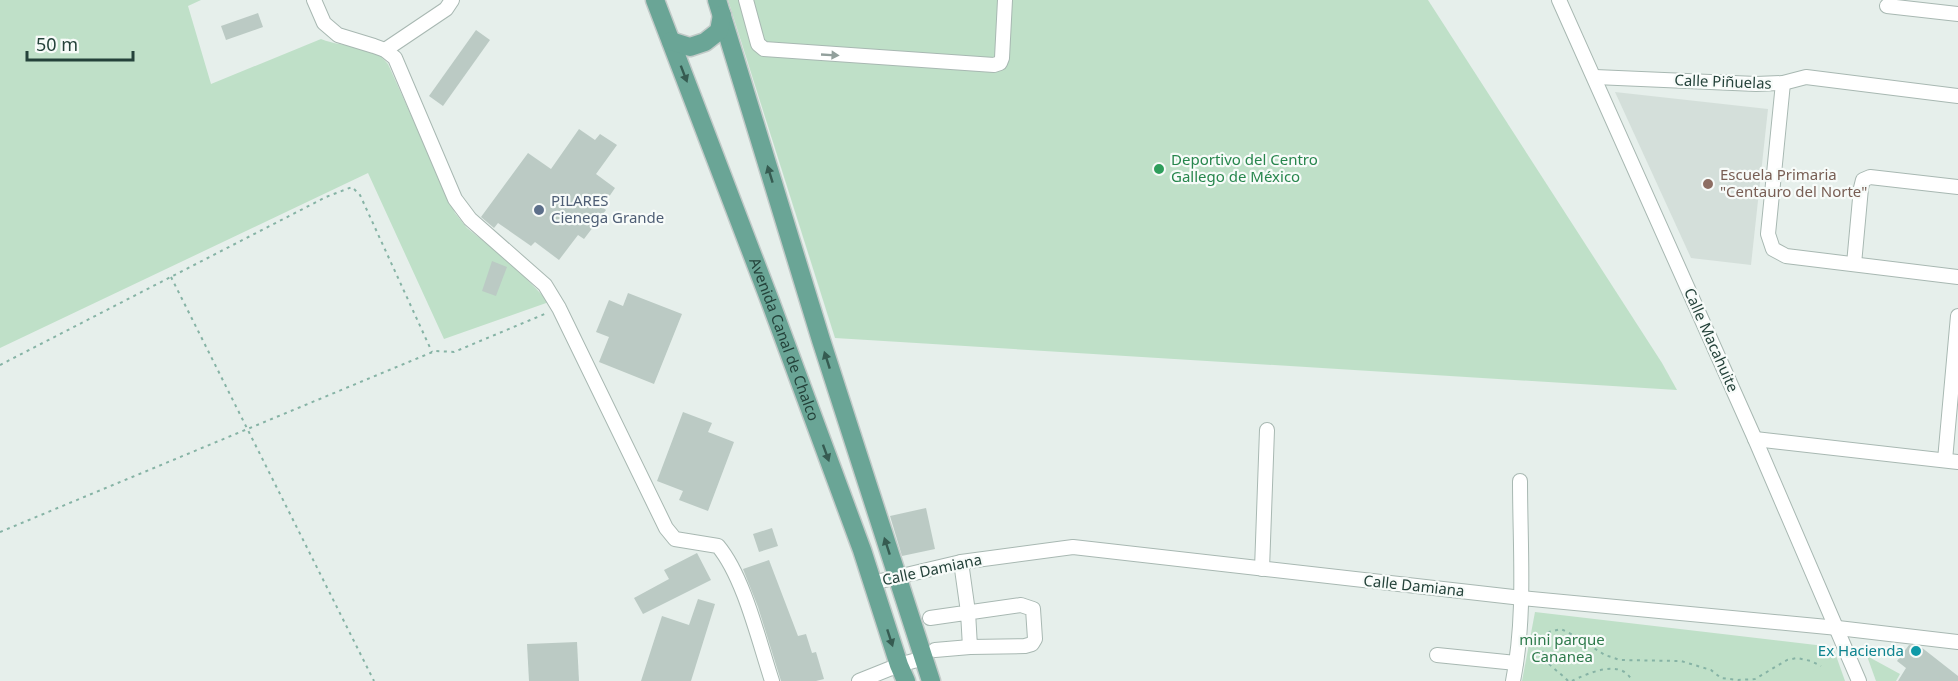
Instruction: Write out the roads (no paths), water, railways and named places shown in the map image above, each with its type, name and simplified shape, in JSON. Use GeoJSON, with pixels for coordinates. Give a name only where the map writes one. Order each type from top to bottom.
{"type":"FeatureCollection","features":[{"type":"Feature","properties":{"kind":"main road","name":"Avenida Canal de Chalco"},"geometry":{"type":"LineString","coordinates":[[655,0],[859,540],[902,673]]}},
{"type":"Feature","properties":{"kind":"main road","name":"Avenida Canal de Chalco"},"geometry":{"type":"LineString","coordinates":[[719,8],[897,577],[929,654],[931,681]]}},
{"type":"Feature","properties":{"kind":"main road"},"geometry":{"type":"LineString","coordinates":[[671,41],[690,47],[705,42],[719,31],[719,8]]}},
{"type":"Feature","properties":{"kind":"street"},"geometry":{"type":"LineString","coordinates":[[314,0],[324,23],[338,35],[385,50],[395,58],[455,199],[470,219],[545,285],[559,308],[666,528],[675,539],[718,546],[728,558],[738,580],[772,681]]}},
{"type":"Feature","properties":{"kind":"street"},"geometry":{"type":"LineString","coordinates":[[385,50],[446,9],[452,0]]}},
{"type":"Feature","properties":{"kind":"street"},"geometry":{"type":"LineString","coordinates":[[746,0],[758,44],[764,49],[994,64],[1000,63],[1002,58],[1005,0]]}},
{"type":"Feature","properties":{"kind":"street","name":"Calle Macahuite"},"geometry":{"type":"LineString","coordinates":[[1559,0],[1755,439],[1859,681]]}},
{"type":"Feature","properties":{"kind":"street"},"geometry":{"type":"LineString","coordinates":[[1887,6],[1958,14]]}},
{"type":"Feature","properties":{"kind":"street","name":"Calle Piñuelas"},"geometry":{"type":"LineString","coordinates":[[1595,77],[1783,83],[1768,234],[1773,249],[1786,256],[1958,277]]}},
{"type":"Feature","properties":{"kind":"street"},"geometry":{"type":"LineString","coordinates":[[1783,83],[1806,77],[1958,96]]}},
{"type":"Feature","properties":{"kind":"street"},"geometry":{"type":"LineString","coordinates":[[1854,264],[1863,180],[1870,177],[1958,187]]}},
{"type":"Feature","properties":{"kind":"street"},"geometry":{"type":"LineString","coordinates":[[1755,439],[1951,461],[1958,316]]}},
{"type":"Feature","properties":{"kind":"street"},"geometry":{"type":"LineString","coordinates":[[1262,569],[1267,430]]}},
{"type":"Feature","properties":{"kind":"street"},"geometry":{"type":"LineString","coordinates":[[1513,681],[1522,598],[1520,481]]}},
{"type":"Feature","properties":{"kind":"street","name":"Calle Damiana"},"geometry":{"type":"LineString","coordinates":[[872,583],[961,562],[1073,548],[1522,598],[1838,628],[1958,642]]}},
{"type":"Feature","properties":{"kind":"street"},"geometry":{"type":"LineString","coordinates":[[961,562],[970,647]]}},
{"type":"Feature","properties":{"kind":"street"},"geometry":{"type":"LineString","coordinates":[[859,681],[902,673],[929,654],[970,647],[1025,646],[1032,644],[1035,639],[1033,609],[1028,606],[1021,605],[930,618]]}},
{"type":"Feature","properties":{"kind":"street"},"geometry":{"type":"LineString","coordinates":[[1437,655],[1516,663]]}},
{"type":"Feature","properties":{"kind":"place","name":"Deportivo del Centro Gallego de México"},"geometry":{"type":"Point","coordinates":[1159,169]}},
{"type":"Feature","properties":{"kind":"place","name":"Escuela Primaria \"Centauro del Norte\""},"geometry":{"type":"Point","coordinates":[1708,184]}},
{"type":"Feature","properties":{"kind":"place","name":"PILARES Cienega Grande"},"geometry":{"type":"Point","coordinates":[539,210]}},
{"type":"Feature","properties":{"kind":"place","name":"Ex Hacienda"},"geometry":{"type":"Point","coordinates":[1916,651]}},
{"type":"Feature","properties":{"kind":"park label","name":"mini parque Cananea"},"geometry":{"type":"Point","coordinates":[1562,648]}}]}
